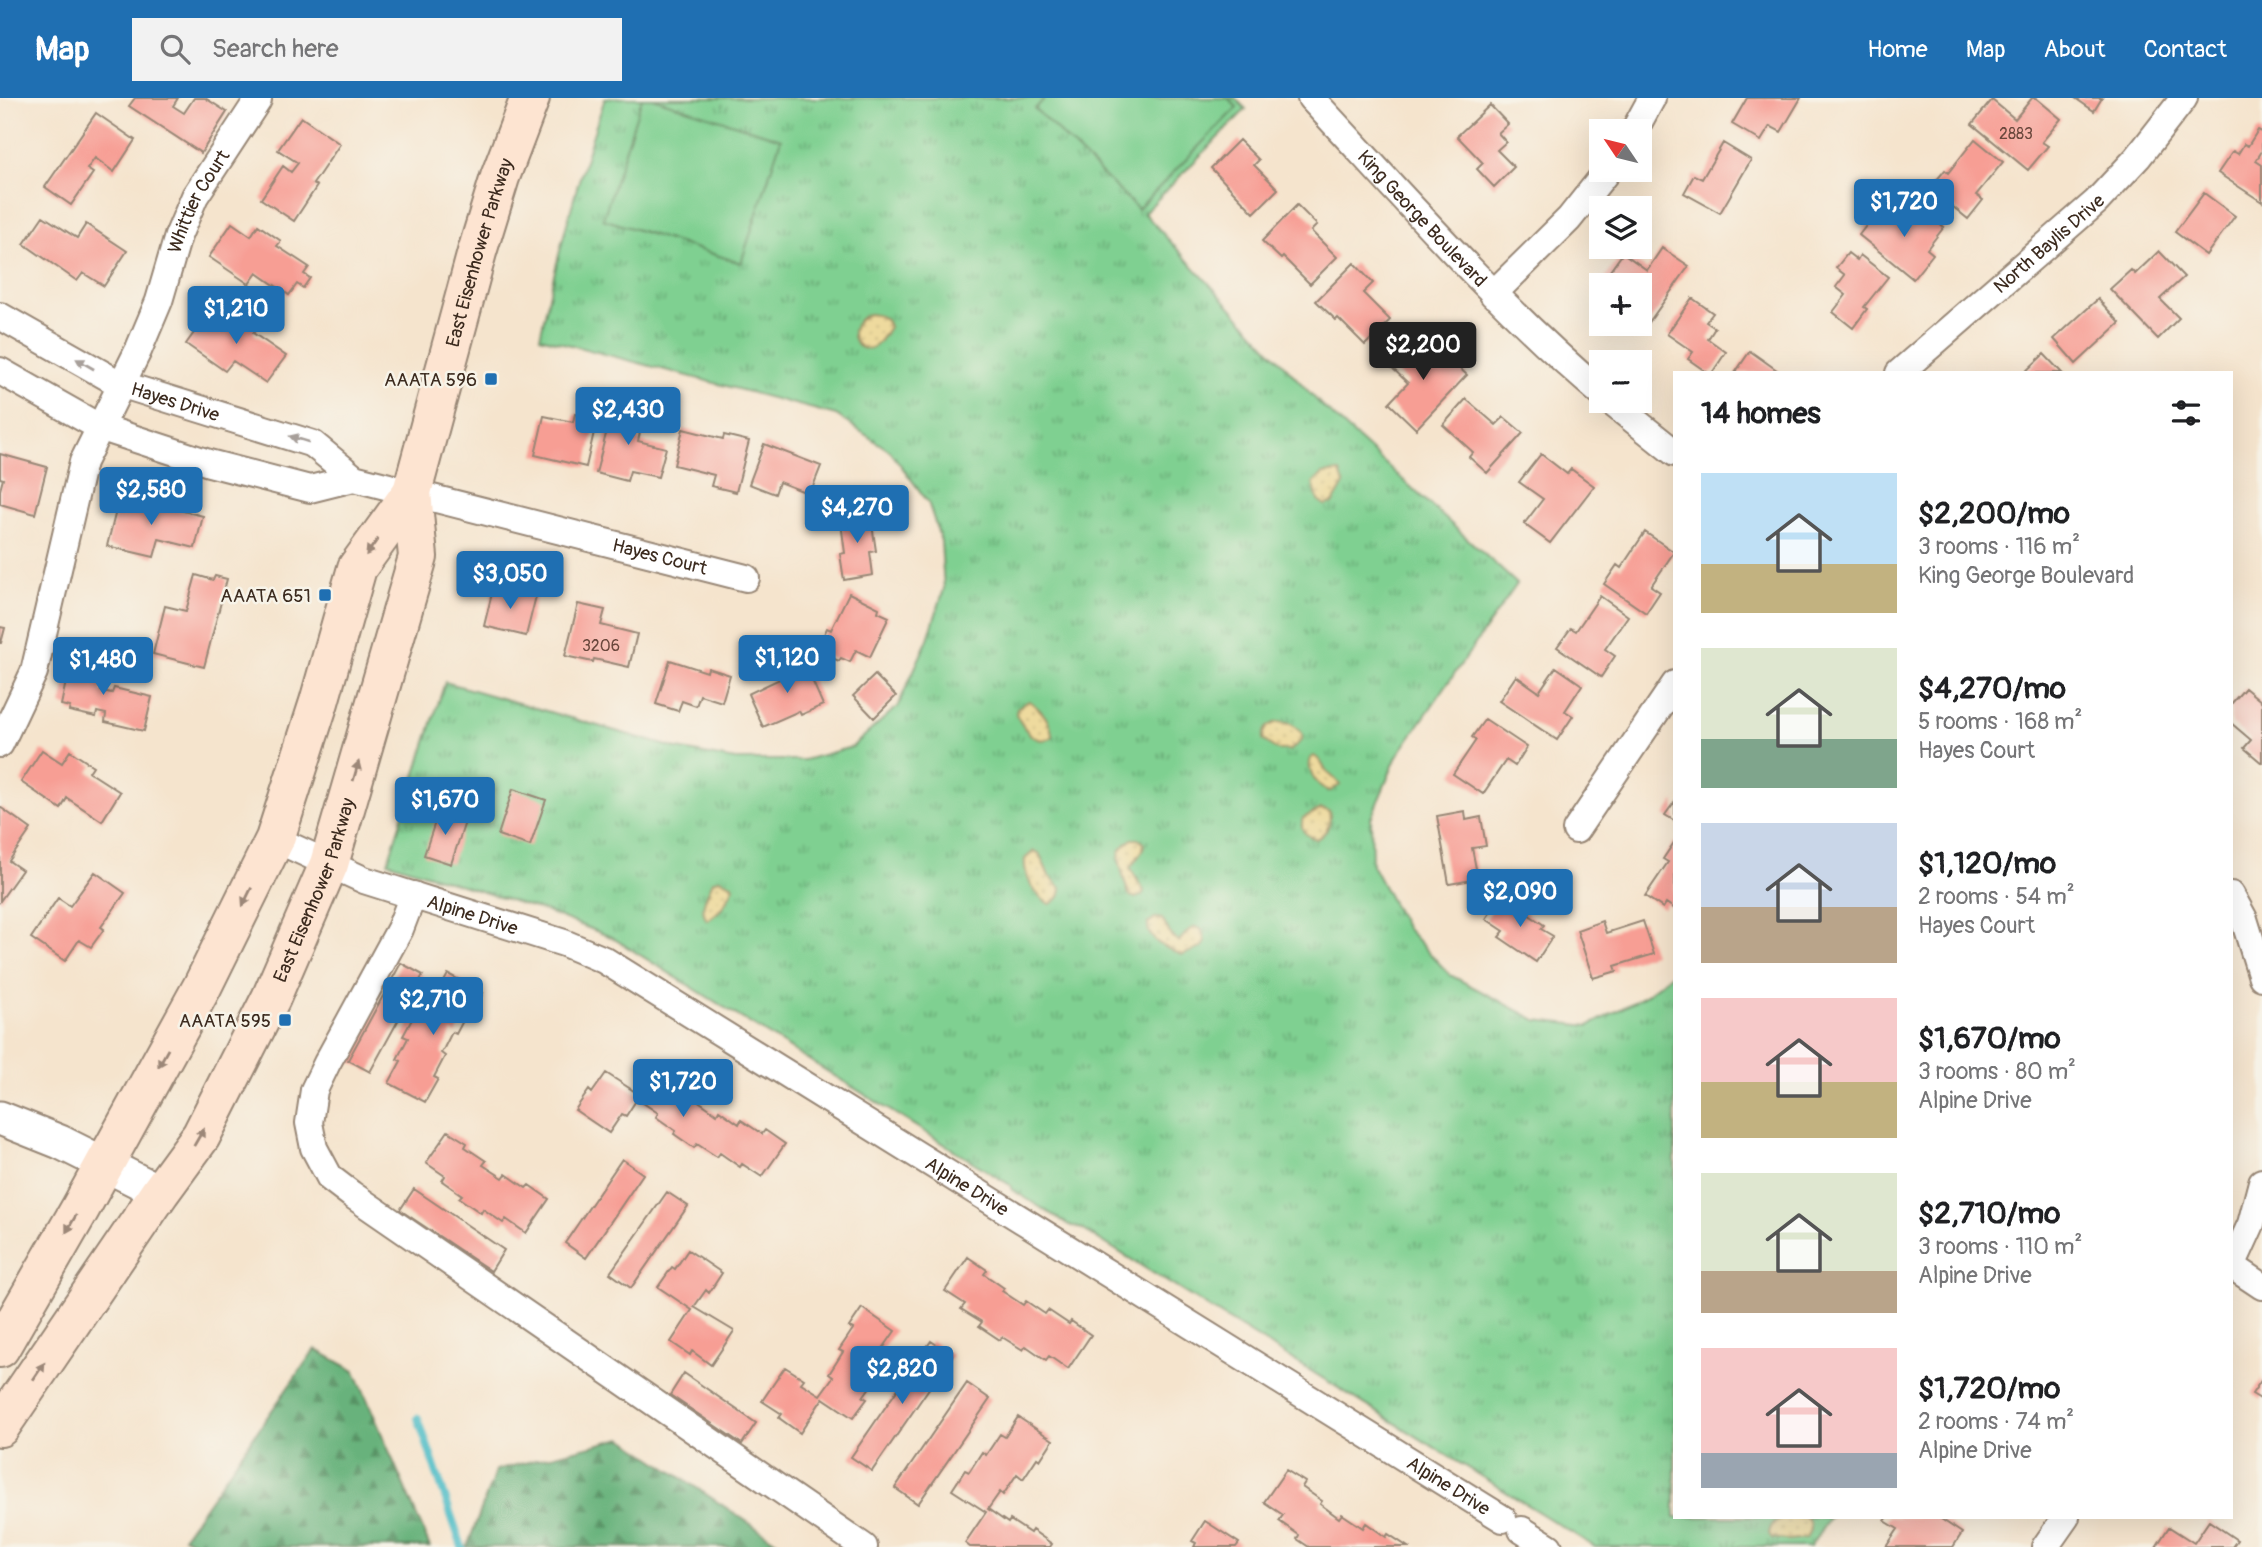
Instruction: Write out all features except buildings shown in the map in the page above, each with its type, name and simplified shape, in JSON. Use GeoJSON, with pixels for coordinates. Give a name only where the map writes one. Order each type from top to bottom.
{"type":"FeatureCollection","features":[{"type":"Feature","properties":{"kind":"main road","name":"East Eisenhower Parkway"},"geometry":{"type":"LineString","coordinates":[[0,1427],[201,1136],[271,998],[329,864],[418,557],[412,492],[477,252],[500,177],[530,98]]}},
{"type":"Feature","properties":{"kind":"main road","name":"East Eisenhower Parkway"},"geometry":{"type":"LineString","coordinates":[[0,1348],[202,987],[275,839],[319,702],[357,568],[412,492]]}},
{"type":"Feature","properties":{"kind":"street","name":"King George Boulevard"},"geometry":{"type":"LineString","coordinates":[[1311,98],[1493,293],[1589,383]]}},
{"type":"Feature","properties":{"kind":"street"},"geometry":{"type":"LineString","coordinates":[[1641,119],[1652,98]]}},
{"type":"Feature","properties":{"kind":"street","name":"North Baylis Drive"},"geometry":{"type":"LineString","coordinates":[[1901,371],[2096,202],[2138,157],[2184,98]]}},
{"type":"Feature","properties":{"kind":"street","name":"Whittier Court"},"geometry":{"type":"LineString","coordinates":[[0,744],[34,672],[82,462],[138,351],[159,302],[178,236],[195,196],[258,100]]}},
{"type":"Feature","properties":{"kind":"street"},"geometry":{"type":"LineString","coordinates":[[1493,293],[1569,219],[1598,182]]}},
{"type":"Feature","properties":{"kind":"street","name":"Hayes Drive"},"geometry":{"type":"LineString","coordinates":[[0,316],[120,384],[313,444],[354,478],[412,492]]}},
{"type":"Feature","properties":{"kind":"street","name":"Hayes Drive"},"geometry":{"type":"LineString","coordinates":[[0,371],[99,427],[209,463],[310,489],[354,478]]}},
{"type":"Feature","properties":{"kind":"street"},"geometry":{"type":"LineString","coordinates":[[1625,413],[1673,451]]}},
{"type":"Feature","properties":{"kind":"street","name":"Hayes Court"},"geometry":{"type":"LineString","coordinates":[[412,492],[746,578]]}},
{"type":"Feature","properties":{"kind":"street"},"geometry":{"type":"LineString","coordinates":[[1576,830],[1673,687]]}},
{"type":"Feature","properties":{"kind":"street","name":"Alpine Drive"},"geometry":{"type":"LineString","coordinates":[[275,839],[364,880],[564,943],[604,960],[1549,1547]]}},
{"type":"Feature","properties":{"kind":"street","name":"Alpine Drive"},"geometry":{"type":"LineString","coordinates":[[413,895],[400,929],[314,1090],[309,1124],[314,1148],[330,1178],[864,1547]]}},
{"type":"Feature","properties":{"kind":"street"},"geometry":{"type":"LineString","coordinates":[[2233,899],[2244,919],[2262,977]]}},
{"type":"Feature","properties":{"kind":"street"},"geometry":{"type":"LineString","coordinates":[[0,1118],[49,1137],[160,1192]]}},
{"type":"Feature","properties":{"kind":"street"},"geometry":{"type":"LineString","coordinates":[[2233,1265],[2250,1224],[2262,1182]]}},
{"type":"Feature","properties":{"kind":"street"},"geometry":{"type":"LineString","coordinates":[[2233,1268],[2262,1286]]}},
{"type":"Feature","properties":{"kind":"street"},"geometry":{"type":"LineString","coordinates":[[2045,1547],[2065,1519]]}},
{"type":"Feature","properties":{"kind":"green space"},"geometry":{"type":"Polygon","coordinates":[[[605,98],[1235,98],[1246,109],[1144,213],[1321,405],[1517,584],[1397,756],[1371,818],[1372,865],[1405,927],[1450,975],[1536,1020],[1589,1026],[1645,996],[1673,973],[1673,1519],[1829,1519],[1810,1547],[1595,1547],[1082,1229],[1069,1225],[1012,1190],[1010,1185],[611,937],[550,913],[388,862],[445,682],[678,749],[735,760],[804,760],[852,747],[898,706],[928,639],[944,589],[941,541],[928,502],[890,451],[836,415],[540,337],[586,157],[605,98]]]}},
{"type":"Feature","properties":{"kind":"green space"},"geometry":{"type":"Polygon","coordinates":[[[642,98],[652,98],[781,139],[741,263],[603,219],[642,98]]]}},
{"type":"Feature","properties":{"kind":"green space"},"geometry":{"type":"Polygon","coordinates":[[[1045,98],[1228,98],[1237,107],[1138,209],[1035,109],[1045,98]]]}},
{"type":"Feature","properties":{"kind":"green space"},"geometry":{"type":"Polygon","coordinates":[[[315,1349],[355,1371],[430,1547],[203,1547],[183,1537],[315,1349]]]}},
{"type":"Feature","properties":{"kind":"green space"},"geometry":{"type":"Polygon","coordinates":[[[622,1438],[785,1547],[467,1547],[496,1470],[622,1438]]]}},
{"type":"Feature","properties":{"kind":"sand"},"geometry":{"type":"Polygon","coordinates":[[[868,314],[882,317],[889,327],[877,344],[869,349],[858,345],[853,333],[859,320],[868,314]]]}},
{"type":"Feature","properties":{"kind":"sand"},"geometry":{"type":"Polygon","coordinates":[[[1340,472],[1344,484],[1333,503],[1325,505],[1318,500],[1313,483],[1323,474],[1340,472]]]}},
{"type":"Feature","properties":{"kind":"sand"},"geometry":{"type":"Polygon","coordinates":[[[1029,701],[1045,716],[1052,737],[1041,740],[1035,738],[1022,725],[1016,714],[1017,708],[1029,701]]]}},
{"type":"Feature","properties":{"kind":"sand"},"geometry":{"type":"Polygon","coordinates":[[[1278,722],[1291,724],[1302,733],[1302,740],[1291,750],[1277,750],[1263,740],[1267,728],[1278,722]]]}},
{"type":"Feature","properties":{"kind":"sand"},"geometry":{"type":"Polygon","coordinates":[[[1314,756],[1340,785],[1330,791],[1317,782],[1310,768],[1311,758],[1314,756]]]}},
{"type":"Feature","properties":{"kind":"sand"},"geometry":{"type":"Polygon","coordinates":[[[1321,809],[1329,811],[1329,823],[1326,831],[1316,839],[1304,832],[1302,822],[1303,818],[1321,809]]]}},
{"type":"Feature","properties":{"kind":"sand"},"geometry":{"type":"Polygon","coordinates":[[[1132,839],[1144,843],[1143,850],[1130,868],[1144,891],[1136,898],[1128,892],[1119,859],[1120,852],[1132,839]]]}},
{"type":"Feature","properties":{"kind":"sand"},"geometry":{"type":"Polygon","coordinates":[[[1034,851],[1039,853],[1049,876],[1061,888],[1058,898],[1050,904],[1035,891],[1026,872],[1025,859],[1034,851]]]}},
{"type":"Feature","properties":{"kind":"sand"},"geometry":{"type":"Polygon","coordinates":[[[719,879],[732,884],[733,888],[723,906],[707,920],[703,910],[705,900],[713,881],[719,879]]]}},
{"type":"Feature","properties":{"kind":"sand"},"geometry":{"type":"Polygon","coordinates":[[[1155,918],[1162,919],[1172,937],[1179,941],[1189,930],[1196,927],[1202,930],[1205,942],[1201,948],[1182,955],[1170,950],[1150,935],[1148,923],[1155,918]]]}},
{"type":"Feature","properties":{"kind":"sand"},"geometry":{"type":"Polygon","coordinates":[[[1780,1519],[1807,1519],[1809,1533],[1806,1538],[1772,1538],[1769,1534],[1770,1528],[1780,1519]]]}},
{"type":"Feature","properties":{"kind":"waterway"},"geometry":{"type":"LineString","coordinates":[[418,1418],[462,1547]]}},
{"type":"Feature","properties":{"kind":"place","name":"AAATA 596"},"geometry":{"type":"Point","coordinates":[491,379]}},
{"type":"Feature","properties":{"kind":"place","name":"AAATA 651"},"geometry":{"type":"Point","coordinates":[325,595]}},
{"type":"Feature","properties":{"kind":"place","name":"AAATA 595"},"geometry":{"type":"Point","coordinates":[285,1020]}}]}
